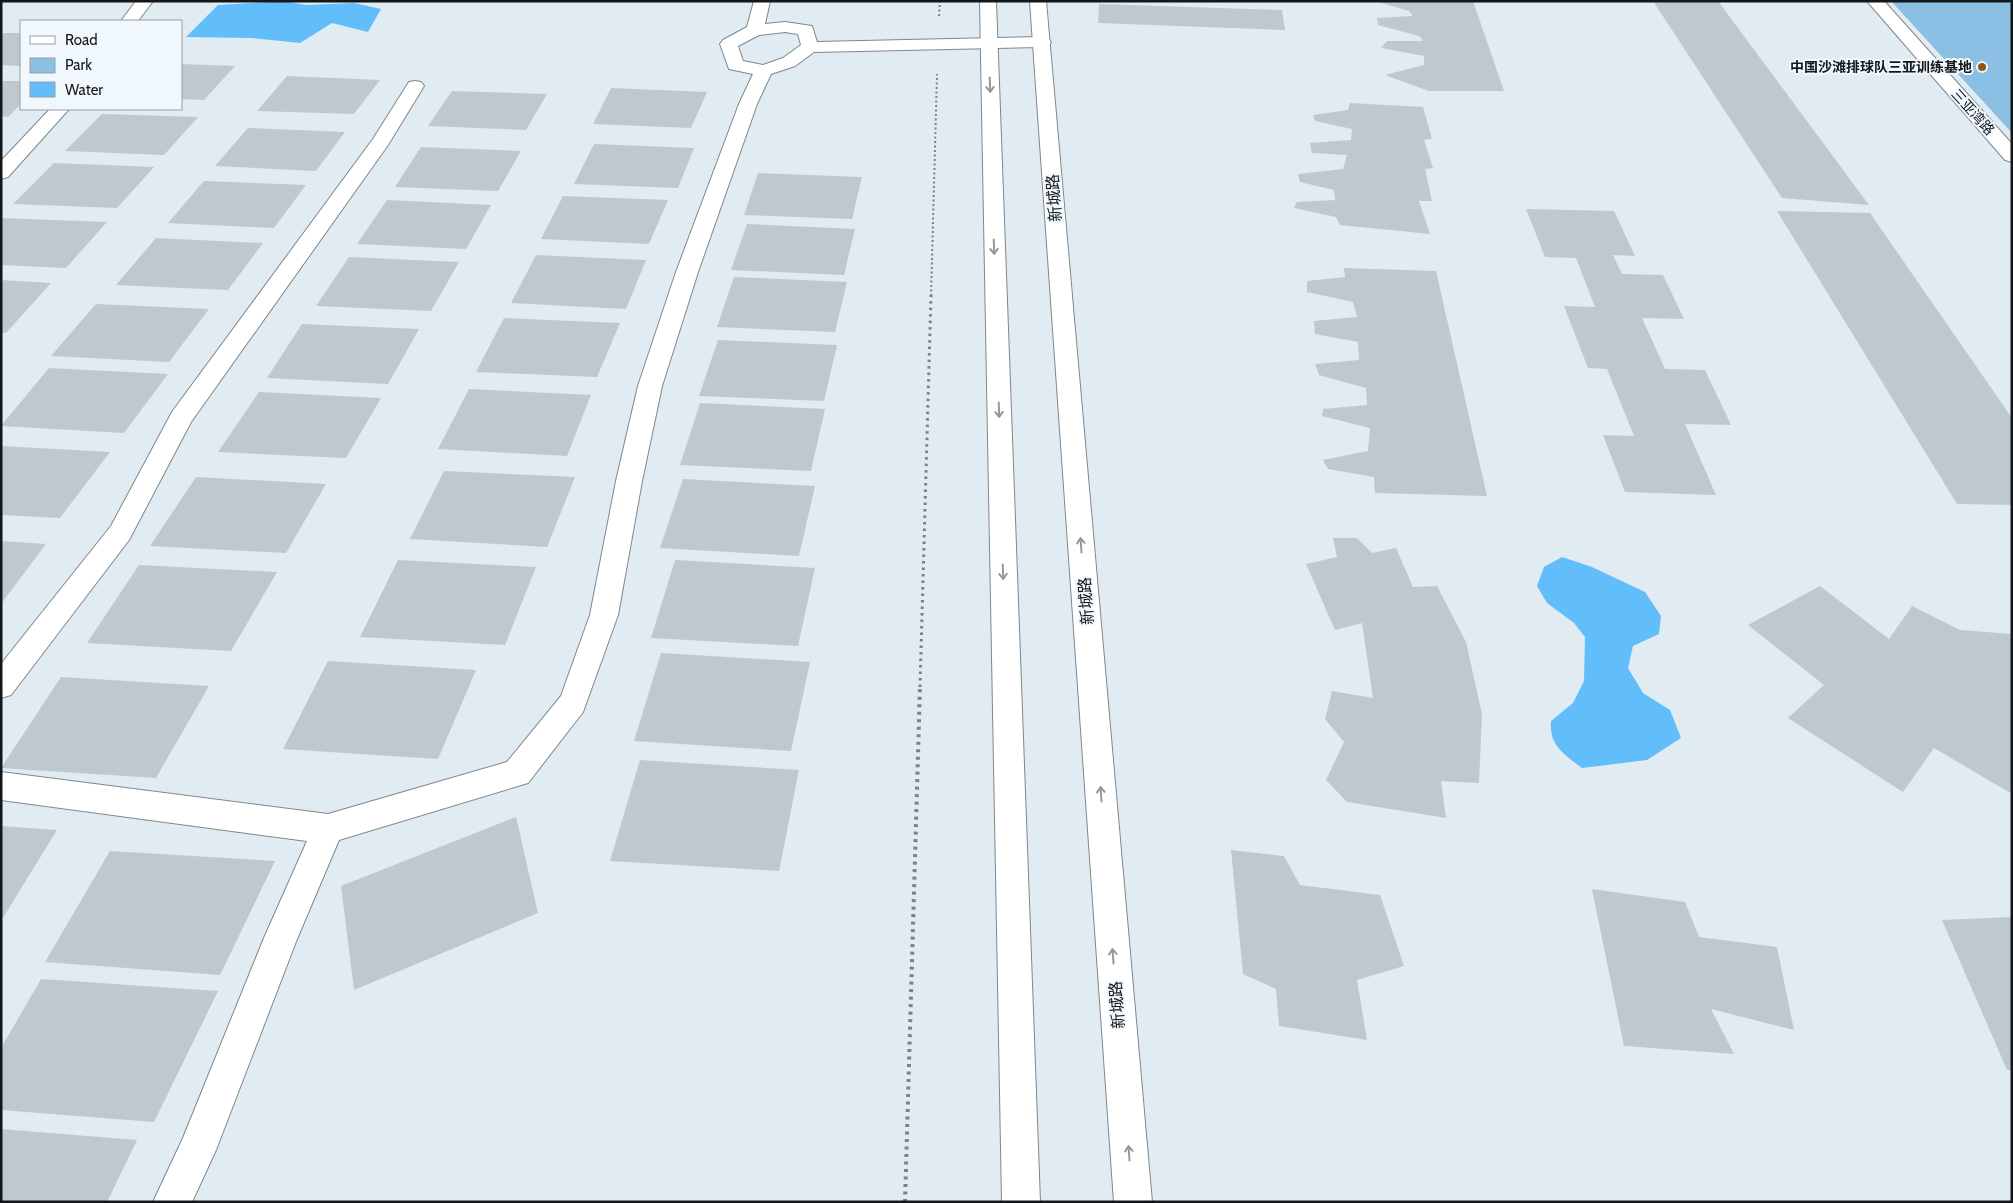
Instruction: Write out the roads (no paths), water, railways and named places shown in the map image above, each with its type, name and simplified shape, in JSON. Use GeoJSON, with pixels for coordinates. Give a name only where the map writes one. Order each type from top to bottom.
{"type":"FeatureCollection","features":[{"type":"Feature","properties":{"kind":"main road"},"geometry":{"type":"LineString","coordinates":[[130,20],[145,1]]}},
{"type":"Feature","properties":{"kind":"main road"},"geometry":{"type":"LineString","coordinates":[[755,30],[762,1]]}},
{"type":"Feature","properties":{"kind":"main road"},"geometry":{"type":"LineString","coordinates":[[988,1],[1021,1202]]}},
{"type":"Feature","properties":{"kind":"main road","name":"新城路"},"geometry":{"type":"LineString","coordinates":[[1038,1],[1133,1202]]}},
{"type":"Feature","properties":{"kind":"main road","name":"三亚湾路"},"geometry":{"type":"LineString","coordinates":[[1875,1],[2012,156]]}},
{"type":"Feature","properties":{"kind":"main road"},"geometry":{"type":"LineString","coordinates":[[810,47],[806,30],[785,27],[755,30],[729,44],[735,65],[764,71],[789,62],[810,47],[1042,42]]}},
{"type":"Feature","properties":{"kind":"main road"},"geometry":{"type":"LineString","coordinates":[[1,786],[328,829],[518,773],[573,703],[604,615],[650,386],[687,272],[748,104],[764,71]]}},
{"type":"Feature","properties":{"kind":"main road"},"geometry":{"type":"LineString","coordinates":[[1,686],[120,533],[181,418],[336,200],[381,141],[415,86]]}},
{"type":"Feature","properties":{"kind":"main road"},"geometry":{"type":"LineString","coordinates":[[1,172],[59,110]]}},
{"type":"Feature","properties":{"kind":"main road"},"geometry":{"type":"LineString","coordinates":[[172,1202],[197,1150],[281,938],[328,829]]}},
{"type":"Feature","properties":{"kind":"water"},"geometry":{"type":"Polygon","coordinates":[[[284,1],[306,5],[354,3],[381,9],[368,32],[332,23],[300,43],[252,38],[186,37],[218,5],[284,1]]]}},
{"type":"Feature","properties":{"kind":"water"},"geometry":{"type":"Polygon","coordinates":[[[1562,557],[1592,567],[1645,592],[1661,616],[1659,634],[1633,646],[1628,668],[1643,693],[1670,710],[1681,738],[1647,760],[1582,768],[1559,749],[1552,737],[1551,721],[1573,703],[1584,681],[1585,637],[1574,623],[1547,603],[1537,586],[1544,567],[1562,557]]]}},
{"type":"Feature","properties":{"kind":"place","name":"中国沙滩排球队三亚训练基地"},"geometry":{"type":"Point","coordinates":[1982,67]}}]}
